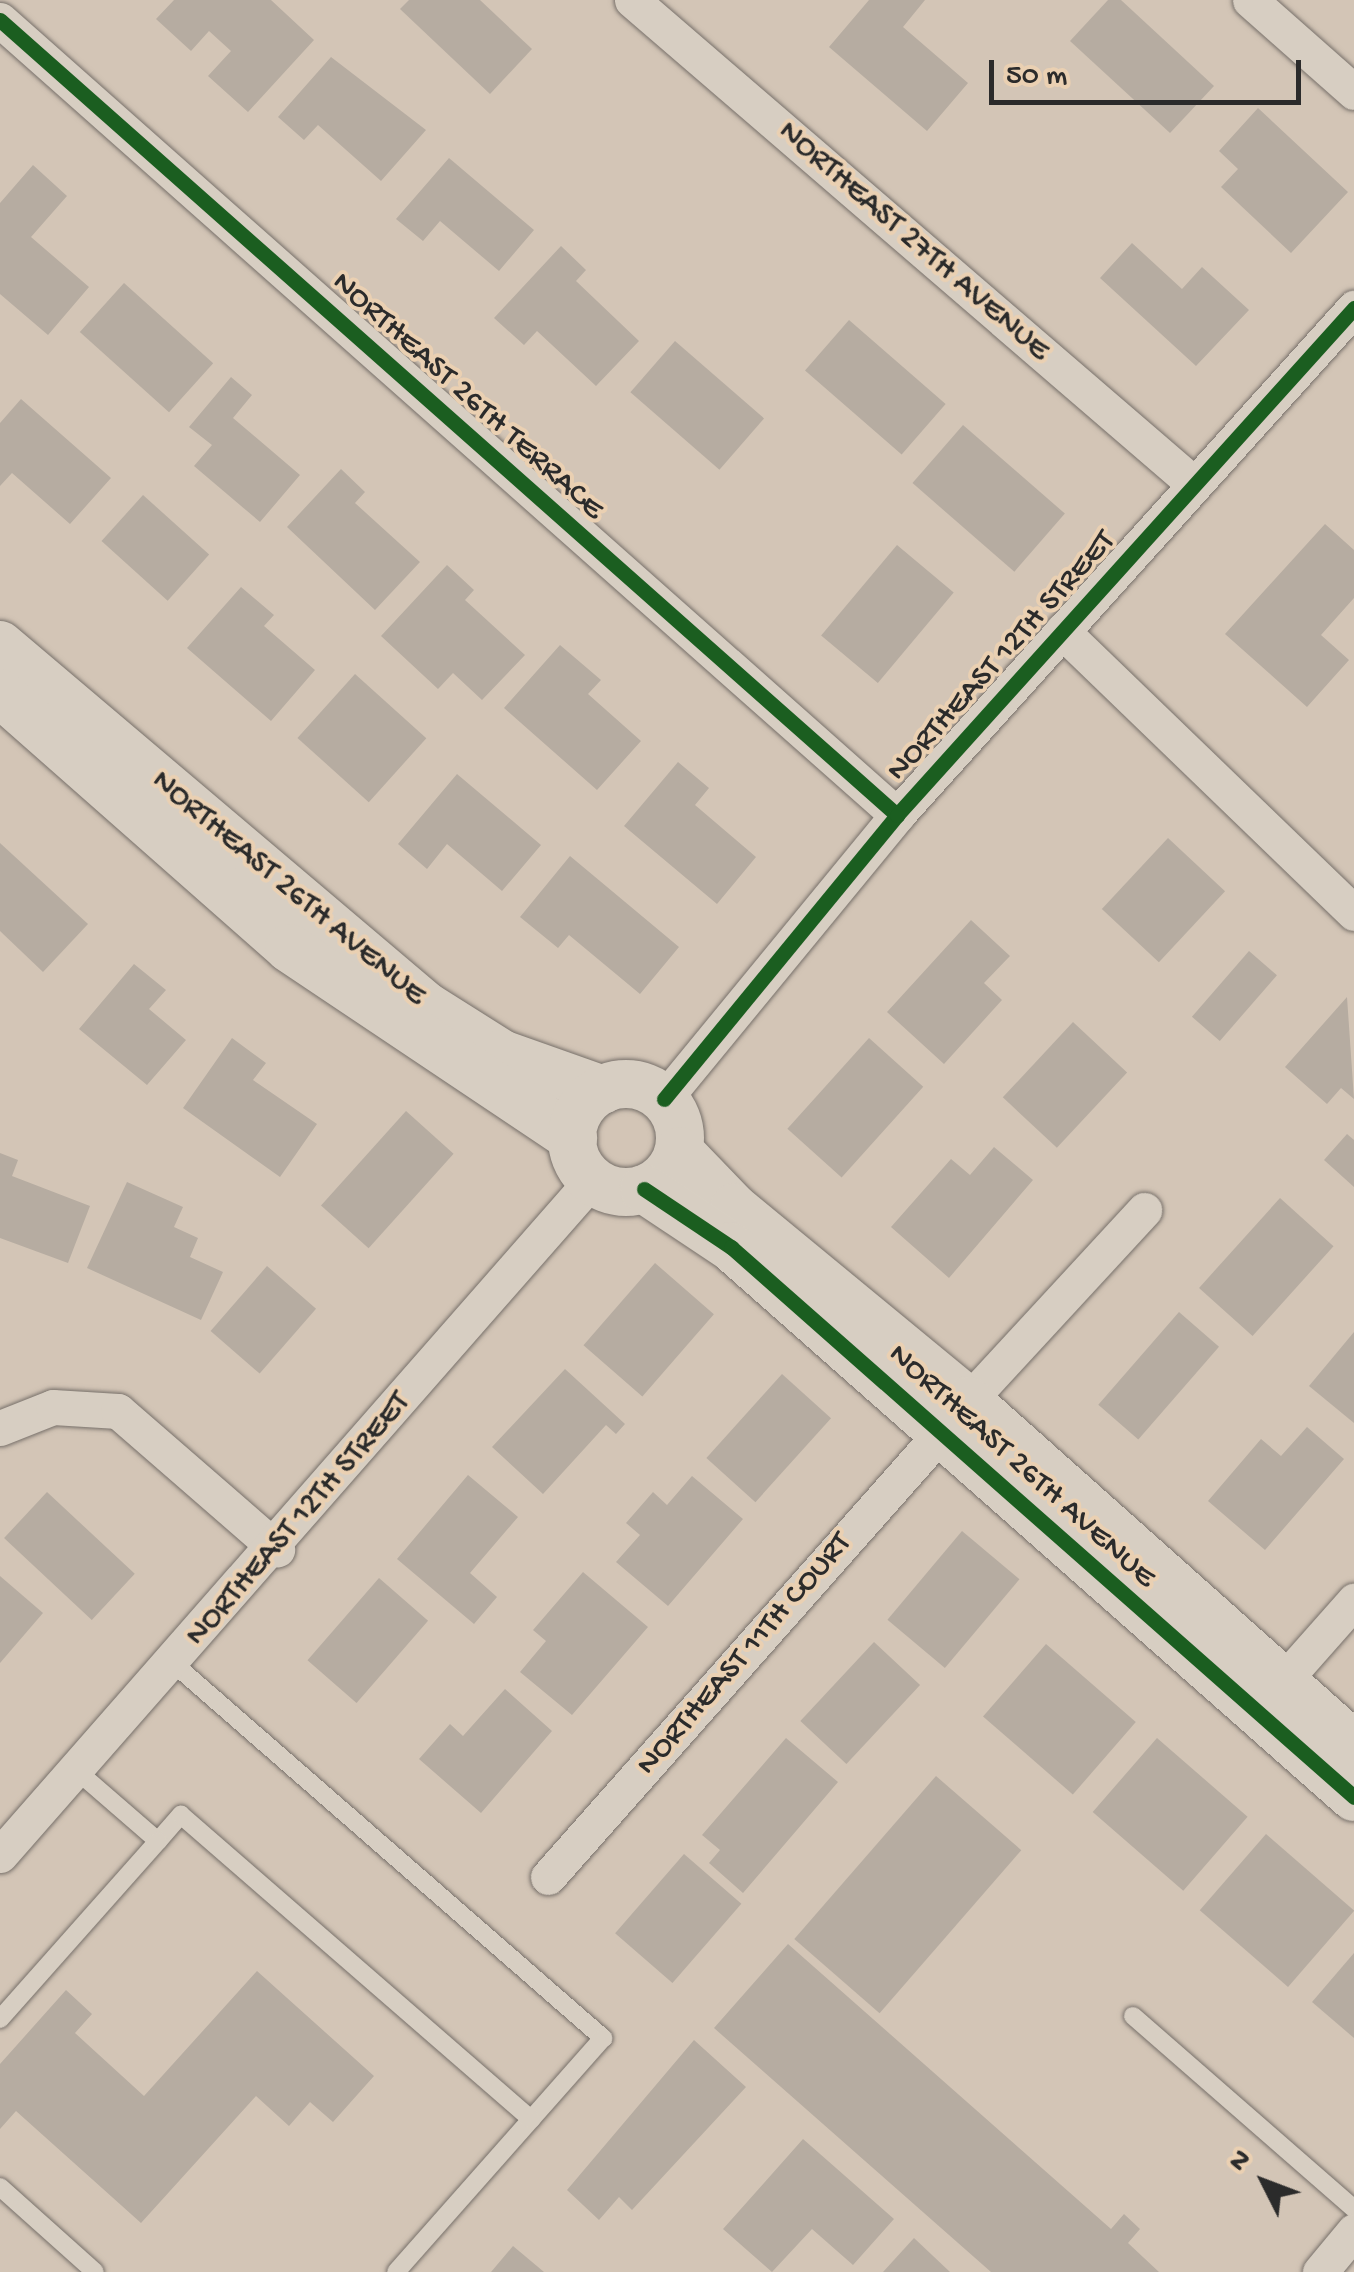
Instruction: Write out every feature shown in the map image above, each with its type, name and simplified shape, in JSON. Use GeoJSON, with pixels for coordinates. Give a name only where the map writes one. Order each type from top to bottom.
{"type":"FeatureCollection","features":[{"type":"Feature","properties":{"kind":"street","name":"NORTHEAST 27TH AVENUE"},"geometry":{"type":"LineString","coordinates":[[632,0],[1194,484]]}},
{"type":"Feature","properties":{"kind":"street"},"geometry":{"type":"LineString","coordinates":[[1250,0],[1354,92]]}},
{"type":"Feature","properties":{"kind":"street","name":"NORTHEAST 26TH TERRACE"},"geometry":{"type":"LineString","coordinates":[[0,20],[897,815]]}},
{"type":"Feature","properties":{"kind":"street","name":"NORTHEAST 12TH STREET"},"geometry":{"type":"LineString","coordinates":[[664,1099],[897,815],[1354,308]]}},
{"type":"Feature","properties":{"kind":"street"},"geometry":{"type":"LineString","coordinates":[[1062,631],[1354,913]]}},
{"type":"Feature","properties":{"kind":"street","name":"NORTHEAST 26TH AVENUE"},"geometry":{"type":"LineString","coordinates":[[0,645],[426,1006],[502,1054],[602,1090]]}},
{"type":"Feature","properties":{"kind":"street"},"geometry":{"type":"LineString","coordinates":[[3,703],[289,948],[583,1159],[644,1189],[679,1150],[664,1099],[630,1084],[602,1090],[581,1108],[583,1159]]}},
{"type":"Feature","properties":{"kind":"street","name":"NORTHEAST 26TH AVENUE"},"geometry":{"type":"LineString","coordinates":[[679,1150],[734,1208],[1354,1797]]}},
{"type":"Feature","properties":{"kind":"street","name":"NORTHEAST 12TH STREET"},"geometry":{"type":"LineString","coordinates":[[0,1854],[276,1549],[583,1159]]}},
{"type":"Feature","properties":{"kind":"street","name":"NORTHEAST 26TH AVENUE"},"geometry":{"type":"LineString","coordinates":[[644,1189],[730,1247],[955,1417],[1284,1680],[1354,1746]]}},
{"type":"Feature","properties":{"kind":"street","name":"NORTHEAST 26TH AVENUE"},"geometry":{"type":"LineString","coordinates":[[955,1417],[1144,1210]]}},
{"type":"Feature","properties":{"kind":"street"},"geometry":{"type":"LineString","coordinates":[[0,1428],[53,1407],[118,1412],[276,1549]]}},
{"type":"Feature","properties":{"kind":"street","name":"NORTHEAST 11TH COURT"},"geometry":{"type":"LineString","coordinates":[[548,1877],[955,1417]]}},
{"type":"Feature","properties":{"kind":"street"},"geometry":{"type":"LineString","coordinates":[[1284,1680],[1354,1601]]}},
{"type":"Feature","properties":{"kind":"street"},"geometry":{"type":"LineString","coordinates":[[1320,2272],[1354,2231]]}},
{"type":"Feature","properties":{"kind":"lane"},"geometry":{"type":"LineString","coordinates":[[174,1662],[603,2038],[396,2272]]}},
{"type":"Feature","properties":{"kind":"lane"},"geometry":{"type":"LineString","coordinates":[[76,1770],[158,1841]]}},
{"type":"Feature","properties":{"kind":"lane"},"geometry":{"type":"LineString","coordinates":[[0,2019],[181,1815],[531,2119]]}},
{"type":"Feature","properties":{"kind":"lane"},"geometry":{"type":"LineString","coordinates":[[1133,2016],[1354,2209]]}},
{"type":"Feature","properties":{"kind":"lane"},"geometry":{"type":"LineString","coordinates":[[0,2187],[95,2272]]}},
{"type":"Feature","properties":{"kind":"building"},"geometry":{"type":"Polygon","coordinates":[[[174,0],[271,0],[314,40],[248,112],[208,76],[231,51],[209,31],[191,51],[156,19],[174,0]]]}},
{"type":"Feature","properties":{"kind":"building"},"geometry":{"type":"Polygon","coordinates":[[[409,0],[480,0],[532,49],[490,94],[400,9],[409,0]]]}},
{"type":"Feature","properties":{"kind":"building"},"geometry":{"type":"Polygon","coordinates":[[[869,0],[925,0],[903,27],[968,83],[927,131],[829,47],[869,0]]]}},
{"type":"Feature","properties":{"kind":"building"},"geometry":{"type":"Polygon","coordinates":[[[1108,0],[1121,0],[1214,86],[1170,133],[1070,41],[1108,0]]]}},
{"type":"Feature","properties":{"kind":"building"},"geometry":{"type":"Polygon","coordinates":[[[331,57],[426,130],[381,181],[318,125],[304,140],[278,117],[331,57]]]}},
{"type":"Feature","properties":{"kind":"building"},"geometry":{"type":"Polygon","coordinates":[[[1258,108],[1348,192],[1291,253],[1221,187],[1238,169],[1219,151],[1258,108]]]}},
{"type":"Feature","properties":{"kind":"building"},"geometry":{"type":"Polygon","coordinates":[[[449,158],[534,230],[499,271],[440,221],[423,241],[396,219],[449,158]]]}},
{"type":"Feature","properties":{"kind":"building"},"geometry":{"type":"Polygon","coordinates":[[[33,165],[67,196],[31,237],[89,287],[48,335],[0,294],[0,203],[33,165]]]}},
{"type":"Feature","properties":{"kind":"building"},"geometry":{"type":"Polygon","coordinates":[[[1132,243],[1182,289],[1202,267],[1249,310],[1196,366],[1100,278],[1132,243]]]}},
{"type":"Feature","properties":{"kind":"building"},"geometry":{"type":"Polygon","coordinates":[[[561,246],[586,270],[576,281],[639,341],[596,386],[537,331],[524,345],[494,318],[561,246]]]}},
{"type":"Feature","properties":{"kind":"building"},"geometry":{"type":"Polygon","coordinates":[[[124,283],[213,363],[169,412],[80,332],[124,283]]]}},
{"type":"Feature","properties":{"kind":"building"},"geometry":{"type":"Polygon","coordinates":[[[849,320],[946,404],[902,455],[805,371],[849,320]]]}},
{"type":"Feature","properties":{"kind":"building"},"geometry":{"type":"Polygon","coordinates":[[[675,341],[764,418],[719,470],[630,392],[675,341]]]}},
{"type":"Feature","properties":{"kind":"building"},"geometry":{"type":"Polygon","coordinates":[[[231,377],[252,395],[233,418],[300,475],[260,522],[194,466],[212,445],[189,427],[231,377]]]}},
{"type":"Feature","properties":{"kind":"building"},"geometry":{"type":"Polygon","coordinates":[[[21,399],[111,478],[70,524],[12,473],[0,486],[0,423],[21,399]]]}},
{"type":"Feature","properties":{"kind":"building"},"geometry":{"type":"Polygon","coordinates":[[[963,425],[1065,514],[1014,572],[912,483],[963,425]]]}},
{"type":"Feature","properties":{"kind":"building"},"geometry":{"type":"Polygon","coordinates":[[[341,469],[365,492],[355,503],[420,562],[375,610],[287,527],[341,469]]]}},
{"type":"Feature","properties":{"kind":"building"},"geometry":{"type":"Polygon","coordinates":[[[143,495],[209,555],[168,601],[102,541],[143,495]]]}},
{"type":"Feature","properties":{"kind":"building"},"geometry":{"type":"Polygon","coordinates":[[[1325,524],[1354,550],[1354,598],[1321,635],[1349,660],[1307,707],[1225,634],[1325,524]]]}},
{"type":"Feature","properties":{"kind":"building"},"geometry":{"type":"Polygon","coordinates":[[[897,545],[954,593],[878,683],[821,635],[897,545]]]}},
{"type":"Feature","properties":{"kind":"building"},"geometry":{"type":"Polygon","coordinates":[[[447,565],[474,590],[465,600],[525,655],[482,700],[453,673],[438,689],[381,636],[447,565]]]}},
{"type":"Feature","properties":{"kind":"building"},"geometry":{"type":"Polygon","coordinates":[[[241,587],[274,615],[264,626],[315,670],[271,721],[187,648],[241,587]]]}},
{"type":"Feature","properties":{"kind":"building"},"geometry":{"type":"Polygon","coordinates":[[[560,645],[601,680],[588,694],[641,741],[597,790],[504,708],[560,645]]]}},
{"type":"Feature","properties":{"kind":"building"},"geometry":{"type":"Polygon","coordinates":[[[355,674],[426,738],[369,802],[297,738],[355,674]]]}},
{"type":"Feature","properties":{"kind":"building"},"geometry":{"type":"Polygon","coordinates":[[[678,762],[709,788],[695,805],[756,857],[717,904],[624,826],[678,762]]]}},
{"type":"Feature","properties":{"kind":"building"},"geometry":{"type":"Polygon","coordinates":[[[457,774],[541,845],[502,891],[447,844],[427,869],[398,844],[457,774]]]}},
{"type":"Feature","properties":{"kind":"building"},"geometry":{"type":"Polygon","coordinates":[[[1168,838],[1225,891],[1159,962],[1102,909],[1168,838]]]}},
{"type":"Feature","properties":{"kind":"building"},"geometry":{"type":"Polygon","coordinates":[[[0,843],[88,924],[43,972],[0,931],[0,843]]]}},
{"type":"Feature","properties":{"kind":"building"},"geometry":{"type":"Polygon","coordinates":[[[570,856],[679,947],[640,994],[569,935],[558,948],[520,917],[570,856]]]}},
{"type":"Feature","properties":{"kind":"building"},"geometry":{"type":"Polygon","coordinates":[[[971,920],[1010,956],[984,983],[1002,1000],[944,1064],[887,1012],[971,920]]]}},
{"type":"Feature","properties":{"kind":"building"},"geometry":{"type":"Polygon","coordinates":[[[1249,951],[1277,975],[1220,1041],[1192,1017],[1249,951]]]}},
{"type":"Feature","properties":{"kind":"building"},"geometry":{"type":"Polygon","coordinates":[[[134,964],[166,990],[149,1009],[186,1040],[147,1085],[79,1029],[134,964]]]}},
{"type":"Feature","properties":{"kind":"building"},"geometry":{"type":"Polygon","coordinates":[[[1347,997],[1354,1099],[1341,1088],[1327,1104],[1285,1067],[1347,997]]]}},
{"type":"Feature","properties":{"kind":"building"},"geometry":{"type":"Polygon","coordinates":[[[1073,1022],[1127,1072],[1057,1148],[1003,1097],[1073,1022]]]}},
{"type":"Feature","properties":{"kind":"building"},"geometry":{"type":"Polygon","coordinates":[[[232,1038],[266,1063],[253,1080],[317,1124],[280,1177],[183,1108],[232,1038]]]}},
{"type":"Feature","properties":{"kind":"building"},"geometry":{"type":"Polygon","coordinates":[[[869,1038],[923,1087],[842,1178],[787,1129],[869,1038]]]}},
{"type":"Feature","properties":{"kind":"building"},"geometry":{"type":"Polygon","coordinates":[[[406,1111],[454,1154],[369,1248],[321,1205],[406,1111]]]}},
{"type":"Feature","properties":{"kind":"building"},"geometry":{"type":"Polygon","coordinates":[[[1347,1134],[1354,1140],[1354,1187],[1324,1160],[1347,1134]]]}},
{"type":"Feature","properties":{"kind":"building"},"geometry":{"type":"Polygon","coordinates":[[[994,1147],[1033,1180],[949,1278],[891,1227],[951,1159],[970,1175],[994,1147]]]}},
{"type":"Feature","properties":{"kind":"building"},"geometry":{"type":"Polygon","coordinates":[[[0,1153],[18,1160],[12,1176],[90,1206],[68,1263],[0,1238],[0,1153]]]}},
{"type":"Feature","properties":{"kind":"building"},"geometry":{"type":"Polygon","coordinates":[[[127,1182],[183,1207],[174,1227],[198,1238],[190,1257],[223,1272],[201,1320],[87,1268],[127,1182]]]}},
{"type":"Feature","properties":{"kind":"building"},"geometry":{"type":"Polygon","coordinates":[[[1280,1198],[1334,1246],[1253,1336],[1199,1288],[1280,1198]]]}},
{"type":"Feature","properties":{"kind":"building"},"geometry":{"type":"Polygon","coordinates":[[[655,1263],[714,1314],[642,1396],[583,1345],[655,1263]]]}},
{"type":"Feature","properties":{"kind":"building"},"geometry":{"type":"Polygon","coordinates":[[[267,1266],[316,1309],[260,1374],[211,1331],[267,1266]]]}},
{"type":"Feature","properties":{"kind":"building"},"geometry":{"type":"Polygon","coordinates":[[[1179,1312],[1219,1347],[1138,1440],[1098,1405],[1179,1312]]]}},
{"type":"Feature","properties":{"kind":"building"},"geometry":{"type":"Polygon","coordinates":[[[1354,1332],[1354,1423],[1309,1386],[1354,1332]]]}},
{"type":"Feature","properties":{"kind":"building"},"geometry":{"type":"Polygon","coordinates":[[[565,1369],[625,1424],[616,1434],[606,1425],[543,1494],[492,1447],[565,1369]]]}},
{"type":"Feature","properties":{"kind":"building"},"geometry":{"type":"Polygon","coordinates":[[[782,1374],[831,1418],[755,1502],[706,1458],[782,1374]]]}},
{"type":"Feature","properties":{"kind":"building"},"geometry":{"type":"Polygon","coordinates":[[[1307,1427],[1344,1459],[1265,1550],[1208,1501],[1261,1439],[1281,1456],[1307,1427]]]}},
{"type":"Feature","properties":{"kind":"building"},"geometry":{"type":"Polygon","coordinates":[[[468,1475],[518,1517],[470,1573],[497,1597],[474,1624],[397,1559],[468,1475]]]}},
{"type":"Feature","properties":{"kind":"building"},"geometry":{"type":"Polygon","coordinates":[[[692,1476],[743,1519],[668,1606],[616,1562],[640,1535],[626,1523],[653,1492],[667,1505],[692,1476]]]}},
{"type":"Feature","properties":{"kind":"building"},"geometry":{"type":"Polygon","coordinates":[[[47,1492],[135,1574],[92,1620],[4,1538],[47,1492]]]}},
{"type":"Feature","properties":{"kind":"building"},"geometry":{"type":"Polygon","coordinates":[[[962,1531],[1019,1579],[945,1668],[887,1620],[962,1531]]]}},
{"type":"Feature","properties":{"kind":"building"},"geometry":{"type":"Polygon","coordinates":[[[583,1572],[648,1627],[572,1715],[520,1672],[546,1641],[533,1630],[583,1572]]]}},
{"type":"Feature","properties":{"kind":"building"},"geometry":{"type":"Polygon","coordinates":[[[0,1576],[43,1613],[0,1663],[0,1576]]]}},
{"type":"Feature","properties":{"kind":"building"},"geometry":{"type":"Polygon","coordinates":[[[379,1578],[428,1621],[357,1703],[307,1660],[379,1578]]]}},
{"type":"Feature","properties":{"kind":"building"},"geometry":{"type":"Polygon","coordinates":[[[874,1642],[920,1685],[846,1764],[800,1721],[874,1642]]]}},
{"type":"Feature","properties":{"kind":"building"},"geometry":{"type":"Polygon","coordinates":[[[1046,1644],[1136,1722],[1073,1795],[983,1716],[1046,1644]]]}},
{"type":"Feature","properties":{"kind":"building"},"geometry":{"type":"Polygon","coordinates":[[[505,1689],[552,1731],[481,1813],[419,1759],[450,1724],[463,1736],[505,1689]]]}},
{"type":"Feature","properties":{"kind":"building"},"geometry":{"type":"Polygon","coordinates":[[[786,1738],[838,1782],[743,1893],[709,1863],[720,1850],[702,1835],[786,1738]]]}},
{"type":"Feature","properties":{"kind":"building"},"geometry":{"type":"Polygon","coordinates":[[[1157,1738],[1248,1817],[1183,1891],[1093,1812],[1157,1738]]]}},
{"type":"Feature","properties":{"kind":"building"},"geometry":{"type":"Polygon","coordinates":[[[936,1776],[1021,1850],[880,2013],[794,1939],[936,1776]]]}},
{"type":"Feature","properties":{"kind":"building"},"geometry":{"type":"Polygon","coordinates":[[[1266,1834],[1354,1910],[1288,1987],[1200,1910],[1266,1834]]]}},
{"type":"Feature","properties":{"kind":"building"},"geometry":{"type":"Polygon","coordinates":[[[684,1854],[741,1904],[672,1983],[615,1933],[684,1854]]]}},
{"type":"Feature","properties":{"kind":"building"},"geometry":{"type":"Polygon","coordinates":[[[788,1944],[1111,2229],[1124,2214],[1140,2229],[1128,2243],[1159,2272],[991,2272],[714,2028],[788,1944]]]}},
{"type":"Feature","properties":{"kind":"building"},"geometry":{"type":"Polygon","coordinates":[[[1354,1953],[1354,2038],[1312,2002],[1354,1953]]]}},
{"type":"Feature","properties":{"kind":"building"},"geometry":{"type":"Polygon","coordinates":[[[257,1971],[374,2076],[333,2122],[310,2102],[289,2126],[256,2096],[141,2223],[16,2111],[0,2129],[0,2064],[66,1990],[92,2014],[75,2033],[144,2096],[257,1971]]]}},
{"type":"Feature","properties":{"kind":"building"},"geometry":{"type":"Polygon","coordinates":[[[694,2040],[746,2087],[632,2210],[619,2197],[599,2220],[567,2190],[694,2040]]]}},
{"type":"Feature","properties":{"kind":"building"},"geometry":{"type":"Polygon","coordinates":[[[803,2139],[894,2219],[853,2265],[812,2229],[772,2272],[723,2229],[803,2139]]]}},
{"type":"Feature","properties":{"kind":"building"},"geometry":{"type":"Polygon","coordinates":[[[914,2238],[950,2272],[883,2272],[914,2238]]]}},
{"type":"Feature","properties":{"kind":"building"},"geometry":{"type":"Polygon","coordinates":[[[513,2246],[544,2272],[491,2272],[513,2246]]]}},
{"type":"Feature","properties":{"kind":"cycle path"},"geometry":{"type":"LineString","coordinates":[[0,20],[897,815]]}},
{"type":"Feature","properties":{"kind":"cycle path"},"geometry":{"type":"LineString","coordinates":[[664,1099],[897,815],[1354,308]]}},
{"type":"Feature","properties":{"kind":"cycle path"},"geometry":{"type":"LineString","coordinates":[[644,1189],[731,1247],[1354,1797]]}}]}
